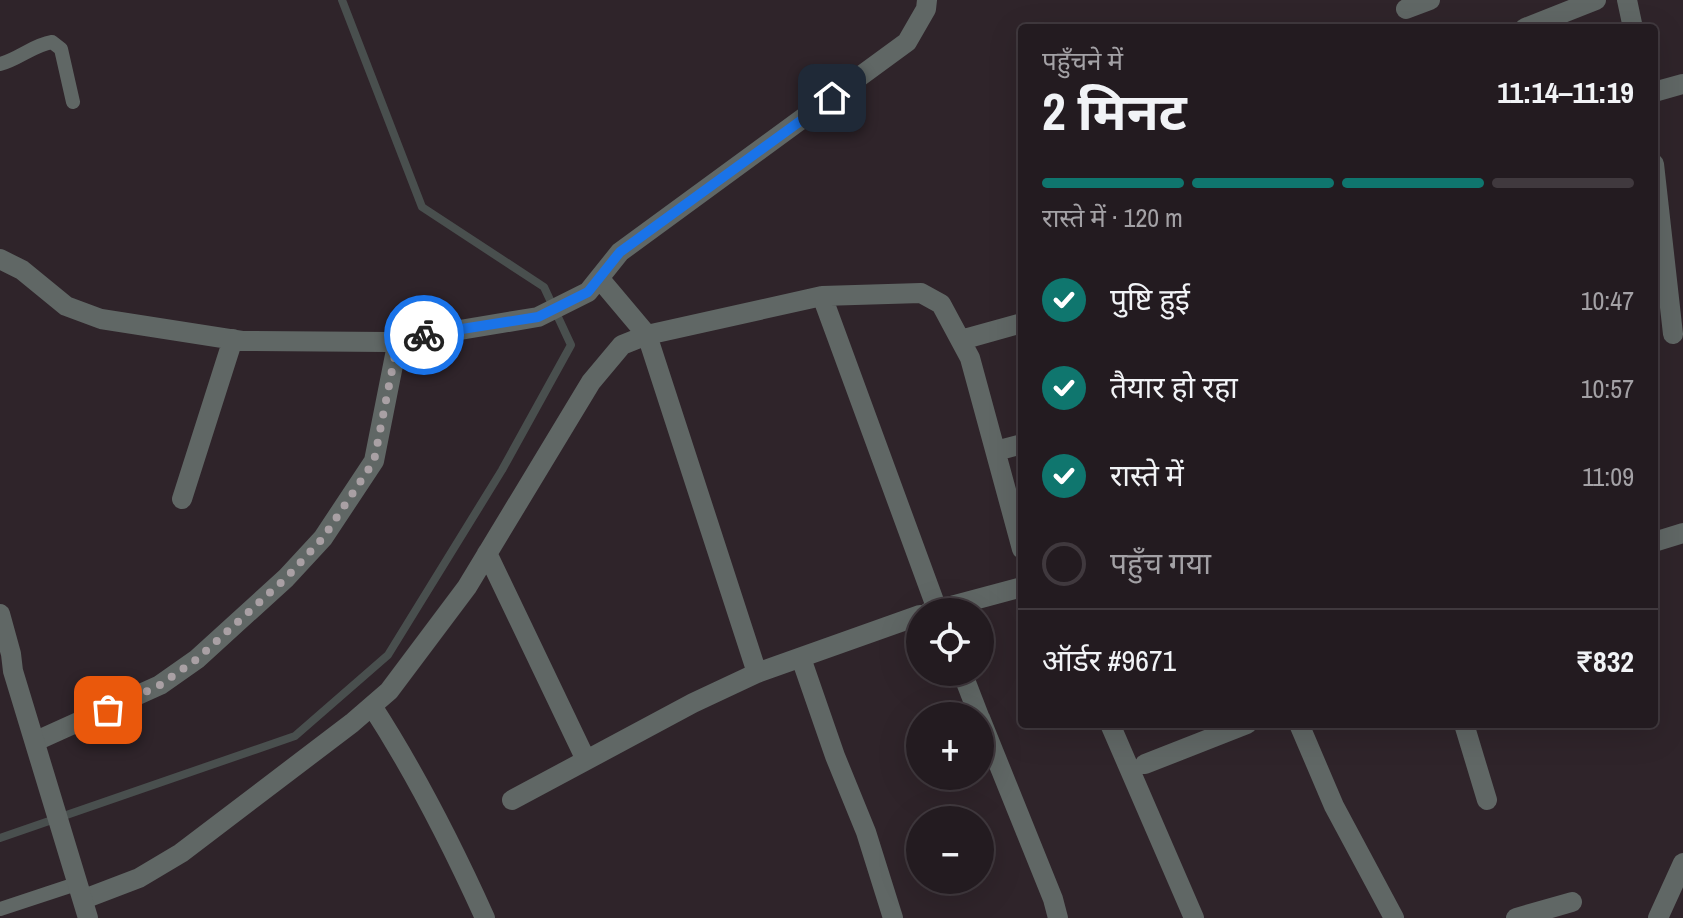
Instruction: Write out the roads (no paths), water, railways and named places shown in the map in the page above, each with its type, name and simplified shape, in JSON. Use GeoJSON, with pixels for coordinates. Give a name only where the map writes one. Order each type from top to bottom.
{"type":"FeatureCollection","features":[{"type":"Feature","properties":{"kind":"street"},"geometry":{"type":"LineString","coordinates":[[0,259],[22,270],[66,306],[101,319],[233,339],[388,342],[538,317],[594,285],[620,252],[907,42],[926,9],[927,0]]}},
{"type":"Feature","properties":{"kind":"street"},"geometry":{"type":"LineString","coordinates":[[1406,9],[1430,0]]}},
{"type":"Feature","properties":{"kind":"street"},"geometry":{"type":"LineString","coordinates":[[1535,24],[1596,0]]}},
{"type":"Feature","properties":{"kind":"street"},"geometry":{"type":"LineString","coordinates":[[1627,0],[1632,24]]}},
{"type":"Feature","properties":{"kind":"street"},"geometry":{"type":"LineString","coordinates":[[1658,91],[1683,84]]}},
{"type":"Feature","properties":{"kind":"street"},"geometry":{"type":"LineString","coordinates":[[1658,200],[1673,334]]}},
{"type":"Feature","properties":{"kind":"street"},"geometry":{"type":"LineString","coordinates":[[594,285],[647,335],[757,673]]}},
{"type":"Feature","properties":{"kind":"street"},"geometry":{"type":"LineString","coordinates":[[0,614],[5,656],[36,741],[84,900],[139,878],[181,853],[389,691],[467,587],[591,382],[622,345],[647,335],[822,296],[921,293],[941,304],[970,358],[1018,534]]}},
{"type":"Feature","properties":{"kind":"street"},"geometry":{"type":"LineString","coordinates":[[822,296],[926,598]]}},
{"type":"Feature","properties":{"kind":"street"},"geometry":{"type":"LineString","coordinates":[[961,340],[1018,324]]}},
{"type":"Feature","properties":{"kind":"street"},"geometry":{"type":"LineString","coordinates":[[182,499],[233,339]]}},
{"type":"Feature","properties":{"kind":"street"},"geometry":{"type":"LineString","coordinates":[[36,741],[160,685],[208,649],[286,578],[323,538],[374,461],[398,340]]}},
{"type":"Feature","properties":{"kind":"street"},"geometry":{"type":"LineString","coordinates":[[996,451],[1018,445]]}},
{"type":"Feature","properties":{"kind":"street"},"geometry":{"type":"LineString","coordinates":[[1658,541],[1683,533]]}},
{"type":"Feature","properties":{"kind":"street"},"geometry":{"type":"LineString","coordinates":[[487,553],[586,760]]}},
{"type":"Feature","properties":{"kind":"street"},"geometry":{"type":"LineString","coordinates":[[982,598],[1018,588]]}},
{"type":"Feature","properties":{"kind":"street"},"geometry":{"type":"LineString","coordinates":[[512,800],[693,703],[757,673],[906,621]]}},
{"type":"Feature","properties":{"kind":"street"},"geometry":{"type":"LineString","coordinates":[[801,658],[835,756],[866,832],[893,918]]}},
{"type":"Feature","properties":{"kind":"street"},"geometry":{"type":"LineString","coordinates":[[372,706],[406,759],[455,852],[485,918]]}},
{"type":"Feature","properties":{"kind":"street"},"geometry":{"type":"LineString","coordinates":[[1112,728],[1194,918]]}},
{"type":"Feature","properties":{"kind":"street"},"geometry":{"type":"LineString","coordinates":[[1145,764],[1237,728]]}},
{"type":"Feature","properties":{"kind":"street"},"geometry":{"type":"LineString","coordinates":[[1301,728],[1334,806],[1394,918]]}},
{"type":"Feature","properties":{"kind":"street"},"geometry":{"type":"LineString","coordinates":[[1465,728],[1487,800]]}},
{"type":"Feature","properties":{"kind":"street"},"geometry":{"type":"LineString","coordinates":[[994,752],[1058,918]]}},
{"type":"Feature","properties":{"kind":"street"},"geometry":{"type":"LineString","coordinates":[[1658,918],[1683,863]]}},
{"type":"Feature","properties":{"kind":"street"},"geometry":{"type":"LineString","coordinates":[[1516,918],[1572,902]]}},
{"type":"Feature","properties":{"kind":"lane"},"geometry":{"type":"LineString","coordinates":[[0,64],[52,42],[61,49],[73,102]]}},
{"type":"Feature","properties":{"kind":"lane"},"geometry":{"type":"LineString","coordinates":[[0,909],[84,900]]}},
{"type":"Feature","properties":{"kind":"waterway"},"geometry":{"type":"LineString","coordinates":[[0,838],[295,736],[388,655],[502,470],[571,345],[544,287],[422,207],[342,0]]}}]}
